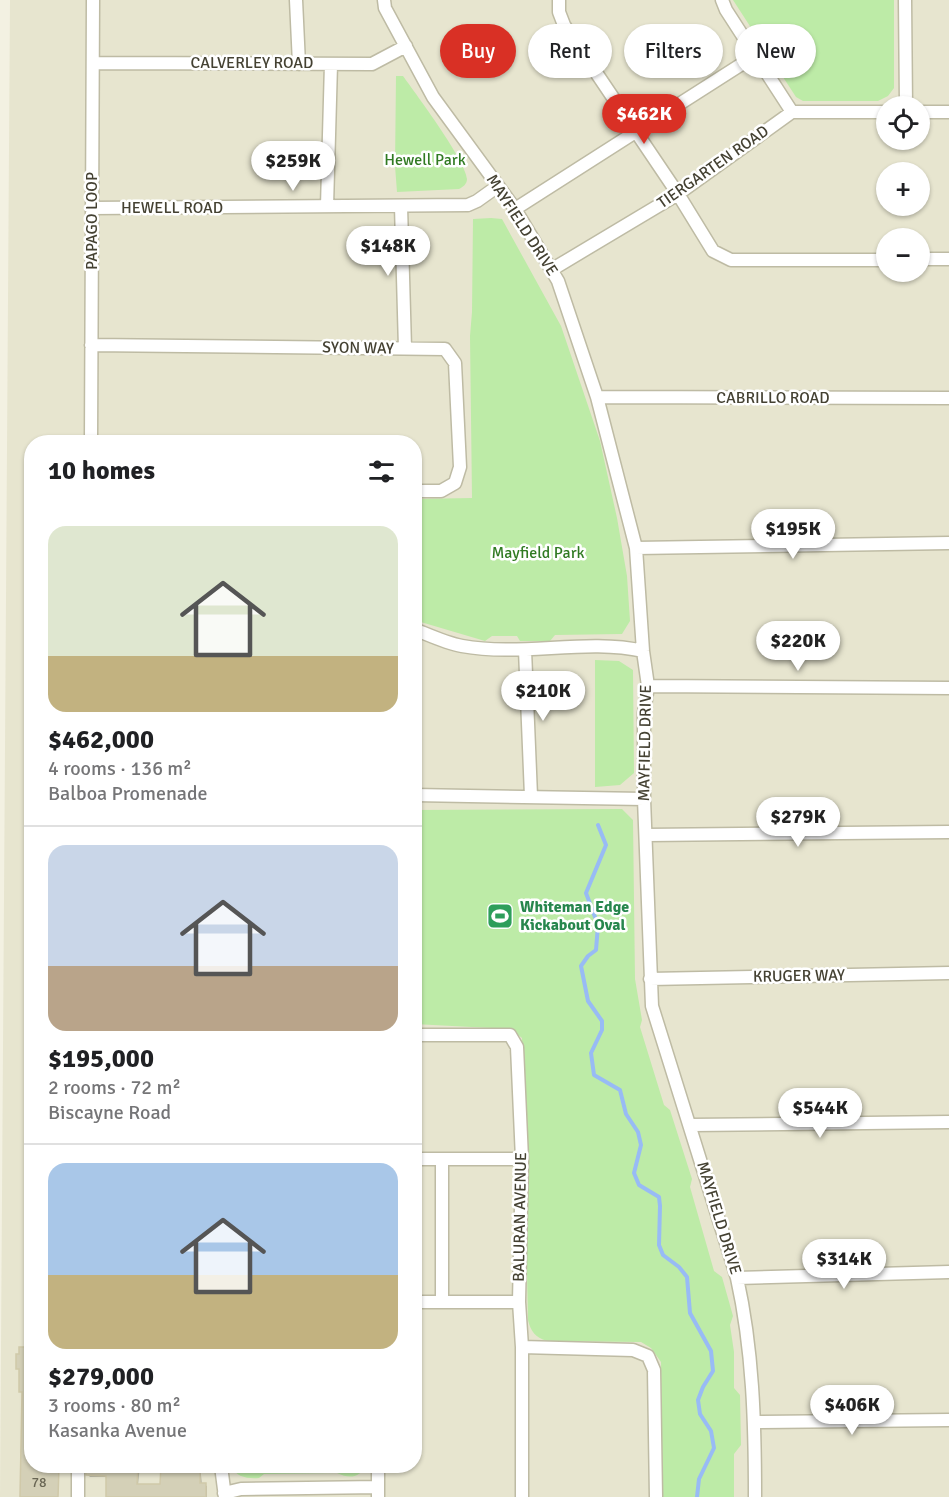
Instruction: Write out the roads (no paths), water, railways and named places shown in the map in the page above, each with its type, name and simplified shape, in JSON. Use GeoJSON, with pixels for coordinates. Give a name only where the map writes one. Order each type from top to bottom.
{"type":"FeatureCollection","features":[{"type":"Feature","properties":{"kind":"street","name":"PAPAGO LOOP"},"geometry":{"type":"LineString","coordinates":[[91,435],[93,0]]}},
{"type":"Feature","properties":{"kind":"street"},"geometry":{"type":"LineString","coordinates":[[296,0],[299,64]]}},
{"type":"Feature","properties":{"kind":"street","name":"MAYFIELD DRIVE"},"geometry":{"type":"LineString","coordinates":[[384,0],[385,8],[433,96],[515,208],[558,281],[597,397],[636,548],[643,651],[648,687],[644,713],[644,799],[652,1006],[737,1278],[747,1322],[755,1422],[755,1497]]}},
{"type":"Feature","properties":{"kind":"street"},"geometry":{"type":"LineString","coordinates":[[559,0],[559,12],[564,25],[678,194],[713,251],[731,260],[876,260]]}},
{"type":"Feature","properties":{"kind":"street"},"geometry":{"type":"LineString","coordinates":[[722,0],[735,24]]}},
{"type":"Feature","properties":{"kind":"street"},"geometry":{"type":"LineString","coordinates":[[905,0],[906,96]]}},
{"type":"Feature","properties":{"kind":"street","name":"CALVERLEY ROAD"},"geometry":{"type":"LineString","coordinates":[[93,63],[372,64],[406,46]]}},
{"type":"Feature","properties":{"kind":"street"},"geometry":{"type":"LineString","coordinates":[[327,206],[331,64]]}},
{"type":"Feature","properties":{"kind":"street"},"geometry":{"type":"LineString","coordinates":[[515,208],[735,69]]}},
{"type":"Feature","properties":{"kind":"street"},"geometry":{"type":"LineString","coordinates":[[771,78],[792,112],[876,112]]}},
{"type":"Feature","properties":{"kind":"street","name":"TIERGARTEN ROAD"},"geometry":{"type":"LineString","coordinates":[[551,270],[678,194],[792,112]]}},
{"type":"Feature","properties":{"kind":"street"},"geometry":{"type":"LineString","coordinates":[[930,112],[949,112]]}},
{"type":"Feature","properties":{"kind":"street","name":"HEWELL ROAD"},"geometry":{"type":"LineString","coordinates":[[91,208],[468,205],[498,186]]}},
{"type":"Feature","properties":{"kind":"street"},"geometry":{"type":"LineString","coordinates":[[402,206],[405,348]]}},
{"type":"Feature","properties":{"kind":"street"},"geometry":{"type":"LineString","coordinates":[[930,260],[949,259]]}},
{"type":"Feature","properties":{"kind":"street","name":"SYON WAY"},"geometry":{"type":"LineString","coordinates":[[91,345],[445,350],[455,363],[460,467],[455,483],[441,491],[422,491]]}},
{"type":"Feature","properties":{"kind":"street","name":"CABRILLO ROAD"},"geometry":{"type":"LineString","coordinates":[[597,397],[949,398]]}},
{"type":"Feature","properties":{"kind":"street"},"geometry":{"type":"LineString","coordinates":[[636,548],[949,543]]}},
{"type":"Feature","properties":{"kind":"street"},"geometry":{"type":"LineString","coordinates":[[422,632],[462,646],[525,650],[622,646],[643,651]]}},
{"type":"Feature","properties":{"kind":"street"},"geometry":{"type":"LineString","coordinates":[[525,650],[531,796]]}},
{"type":"Feature","properties":{"kind":"street"},"geometry":{"type":"LineString","coordinates":[[648,687],[949,688]]}},
{"type":"Feature","properties":{"kind":"street"},"geometry":{"type":"LineString","coordinates":[[422,795],[644,799]]}},
{"type":"Feature","properties":{"kind":"street"},"geometry":{"type":"LineString","coordinates":[[646,835],[949,832]]}},
{"type":"Feature","properties":{"kind":"street","name":"KRUGER WAY"},"geometry":{"type":"LineString","coordinates":[[650,978],[949,973]]}},
{"type":"Feature","properties":{"kind":"street","name":"BALURAN AVENUE"},"geometry":{"type":"LineString","coordinates":[[422,1035],[510,1035],[517,1047],[522,1159],[519,1302],[522,1347],[522,1497]]}},
{"type":"Feature","properties":{"kind":"street"},"geometry":{"type":"LineString","coordinates":[[691,1125],[949,1122]]}},
{"type":"Feature","properties":{"kind":"street"},"geometry":{"type":"LineString","coordinates":[[422,1159],[522,1159]]}},
{"type":"Feature","properties":{"kind":"street"},"geometry":{"type":"LineString","coordinates":[[442,1159],[442,1302]]}},
{"type":"Feature","properties":{"kind":"street"},"geometry":{"type":"LineString","coordinates":[[737,1278],[949,1272]]}},
{"type":"Feature","properties":{"kind":"street"},"geometry":{"type":"LineString","coordinates":[[422,1302],[519,1302]]}},
{"type":"Feature","properties":{"kind":"street"},"geometry":{"type":"LineString","coordinates":[[522,1347],[633,1350],[648,1356],[654,1370],[656,1497]]}},
{"type":"Feature","properties":{"kind":"street"},"geometry":{"type":"LineString","coordinates":[[755,1422],[949,1420]]}},
{"type":"Feature","properties":{"kind":"street"},"geometry":{"type":"LineString","coordinates":[[78,1473],[78,1497]]}},
{"type":"Feature","properties":{"kind":"street"},"geometry":{"type":"LineString","coordinates":[[222,1473],[225,1495],[242,1490],[378,1492],[378,1473]]}},
{"type":"Feature","properties":{"kind":"waterway"},"geometry":{"type":"LineString","coordinates":[[598,825],[606,845],[586,893],[598,925],[596,950],[581,966],[588,1001],[602,1021],[602,1030],[591,1053],[594,1075],[620,1090],[626,1114],[638,1132],[641,1145],[634,1173],[639,1185],[659,1197],[659,1245],[663,1255],[679,1267],[687,1277],[690,1313],[711,1351],[713,1371],[698,1400],[700,1414],[711,1431],[714,1448],[699,1479],[697,1497]]}},
{"type":"Feature","properties":{"kind":"place","name":"Whiteman Edge Kickabout Oval"},"geometry":{"type":"Point","coordinates":[500,916]}},
{"type":"Feature","properties":{"kind":"park label","name":"Hewell Park"},"geometry":{"type":"Point","coordinates":[425,160]}},
{"type":"Feature","properties":{"kind":"park label","name":"Mayfield Park"},"geometry":{"type":"Point","coordinates":[538,553]}}]}
